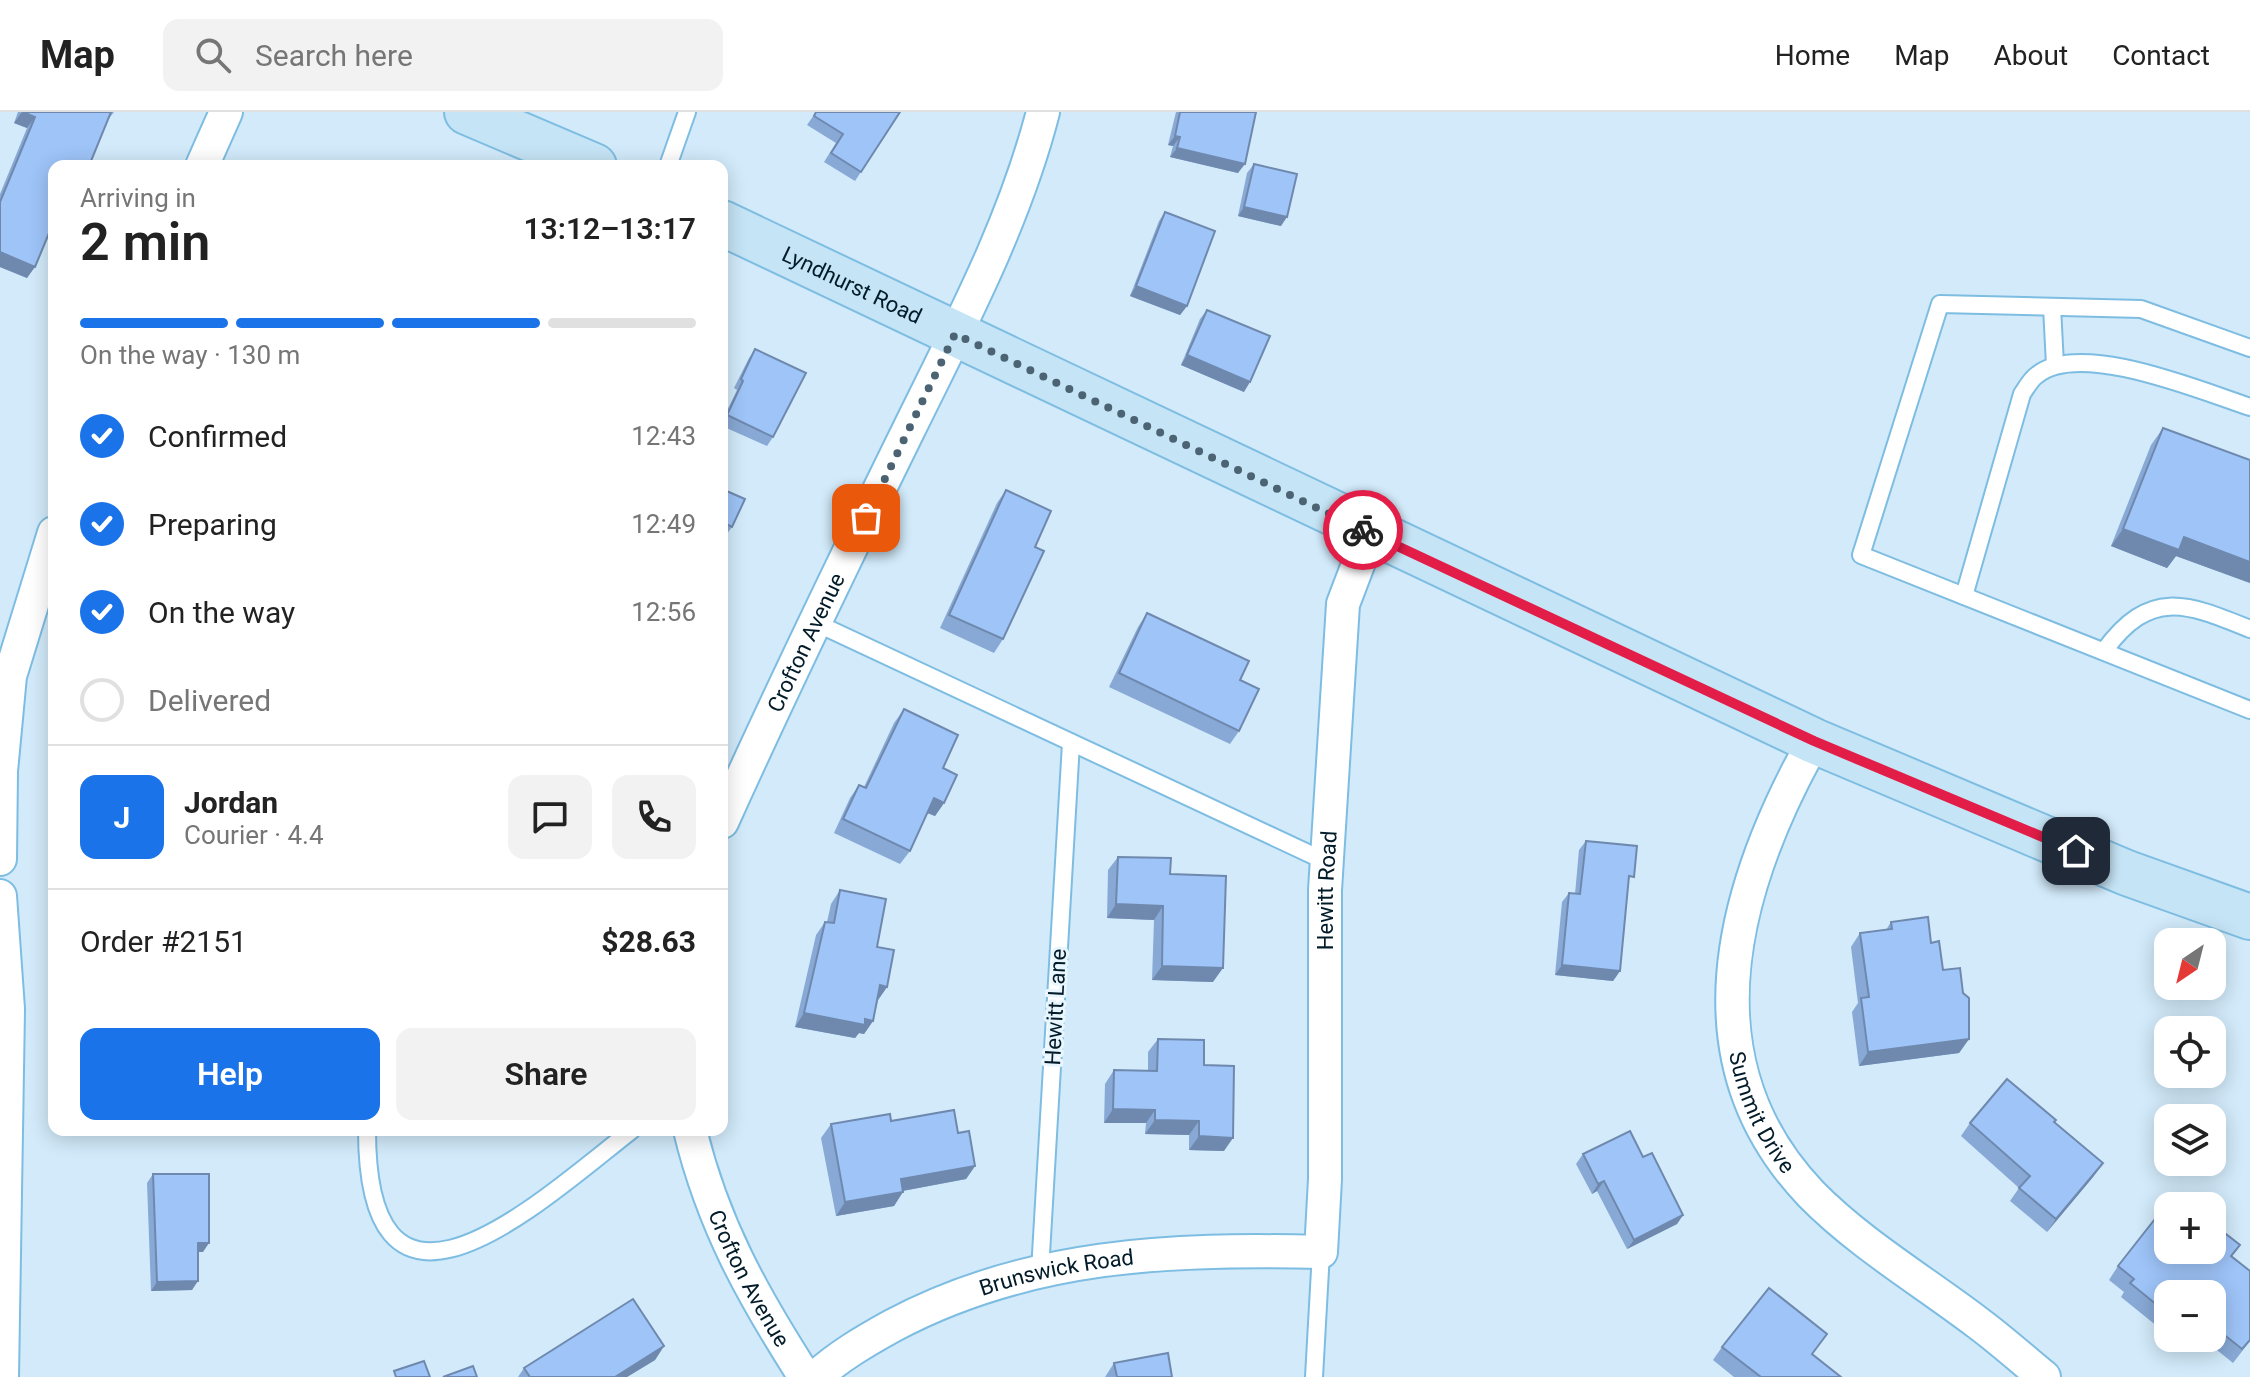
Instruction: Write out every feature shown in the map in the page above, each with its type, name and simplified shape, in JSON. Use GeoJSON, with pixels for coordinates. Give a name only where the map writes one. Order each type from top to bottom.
{"type":"FeatureCollection","features":[{"type":"Feature","properties":{"kind":"main road"},"geometry":{"type":"LineString","coordinates":[[467,112],[580,160]]}},
{"type":"Feature","properties":{"kind":"main road","name":"Lyndhurst Road"},"geometry":{"type":"LineString","coordinates":[[728,226],[1814,741],[2127,873],[2250,917]]}},
{"type":"Feature","properties":{"kind":"street"},"geometry":{"type":"LineString","coordinates":[[205,160],[226,112]]}},
{"type":"Feature","properties":{"kind":"street","name":"Crofton Avenue"},"geometry":{"type":"LineString","coordinates":[[728,809],[814,622],[997,249],[1031,161],[1043,112]]}},
{"type":"Feature","properties":{"kind":"street","name":"Hewitt Road"},"geometry":{"type":"LineString","coordinates":[[1321,1252],[1325,1179],[1327,862],[1343,604],[1370,533]]}},
{"type":"Feature","properties":{"kind":"street"},"geometry":{"type":"LineString","coordinates":[[0,859],[5,676],[48,551]]}},
{"type":"Feature","properties":{"kind":"street","name":"Summit Drive"},"geometry":{"type":"LineString","coordinates":[[1814,741],[1786,791],[1754,870],[1737,939],[1730,1006],[1737,1056],[1755,1113],[1780,1157],[1812,1195],[1897,1265],[1978,1323],[2044,1377]]}},
{"type":"Feature","properties":{"kind":"street"},"geometry":{"type":"LineString","coordinates":[[0,896],[8,1009],[2,1377]]}},
{"type":"Feature","properties":{"kind":"street","name":"Crofton Avenue"},"geometry":{"type":"LineString","coordinates":[[692,1136],[720,1230],[753,1296],[805,1377]]}},
{"type":"Feature","properties":{"kind":"street","name":"Brunswick Road"},"geometry":{"type":"LineString","coordinates":[[816,1377],[858,1345],[927,1308],[984,1284],[1132,1255],[1227,1249],[1321,1252]]}},
{"type":"Feature","properties":{"kind":"lane"},"geometry":{"type":"LineString","coordinates":[[670,160],[687,112]]}},
{"type":"Feature","properties":{"kind":"lane"},"geometry":{"type":"LineString","coordinates":[[2250,348],[2141,309],[1940,304],[1861,555],[2250,710]]}},
{"type":"Feature","properties":{"kind":"lane"},"geometry":{"type":"LineString","coordinates":[[2052,307],[2055,365]]}},
{"type":"Feature","properties":{"kind":"lane"},"geometry":{"type":"LineString","coordinates":[[1964,596],[2022,394],[2035,375],[2055,365],[2113,363],[2250,407]]}},
{"type":"Feature","properties":{"kind":"lane"},"geometry":{"type":"LineString","coordinates":[[2104,651],[2133,618],[2166,606],[2195,607],[2250,629]]}},
{"type":"Feature","properties":{"kind":"lane"},"geometry":{"type":"LineString","coordinates":[[814,622],[1327,862]]}},
{"type":"Feature","properties":{"kind":"lane","name":"Hewitt Lane"},"geometry":{"type":"LineString","coordinates":[[1040,1271],[1071,743]]}},
{"type":"Feature","properties":{"kind":"lane"},"geometry":{"type":"LineString","coordinates":[[367,1136],[367,1160],[382,1221],[401,1247],[422,1253],[455,1250],[528,1210],[624,1136]]}},
{"type":"Feature","properties":{"kind":"lane"},"geometry":{"type":"LineString","coordinates":[[1314,1377],[1321,1252]]}},
{"type":"Feature","properties":{"kind":"building"},"geometry":{"type":"Polygon","coordinates":[[[23,112],[111,112],[91,160],[48,160],[48,236],[35,267],[0,252],[0,202],[35,117],[23,112]]]}},
{"type":"Feature","properties":{"kind":"building"},"geometry":{"type":"Polygon","coordinates":[[[816,112],[900,112],[861,172],[831,153],[843,134],[814,116],[816,112]]]}},
{"type":"Feature","properties":{"kind":"building"},"geometry":{"type":"Polygon","coordinates":[[[1180,112],[1256,112],[1245,164],[1177,148],[1180,137],[1175,136],[1180,112]]]}},
{"type":"Feature","properties":{"kind":"building"},"geometry":{"type":"Polygon","coordinates":[[[1254,164],[1297,174],[1287,217],[1244,207],[1254,164]]]}},
{"type":"Feature","properties":{"kind":"building"},"geometry":{"type":"Polygon","coordinates":[[[1165,212],[1215,231],[1187,306],[1136,286],[1165,212]]]}},
{"type":"Feature","properties":{"kind":"building"},"geometry":{"type":"Polygon","coordinates":[[[1207,310],[1270,336],[1250,382],[1187,355],[1207,310]]]}},
{"type":"Feature","properties":{"kind":"building"},"geometry":{"type":"Polygon","coordinates":[[[755,349],[806,373],[773,437],[728,415],[743,381],[741,379],[755,349]]]}},
{"type":"Feature","properties":{"kind":"building"},"geometry":{"type":"Polygon","coordinates":[[[2163,428],[2250,460],[2250,562],[2184,537],[2179,550],[2123,529],[2163,428]]]}},
{"type":"Feature","properties":{"kind":"building"},"geometry":{"type":"Polygon","coordinates":[[[1006,490],[1051,511],[1035,547],[1044,551],[1003,639],[949,615],[1006,490]]]}},
{"type":"Feature","properties":{"kind":"building"},"geometry":{"type":"Polygon","coordinates":[[[728,492],[745,499],[732,527],[728,525],[728,492]]]}},
{"type":"Feature","properties":{"kind":"building"},"geometry":{"type":"Polygon","coordinates":[[[1147,613],[1249,661],[1240,680],[1259,689],[1239,731],[1119,673],[1147,613]]]}},
{"type":"Feature","properties":{"kind":"building"},"geometry":{"type":"Polygon","coordinates":[[[904,709],[958,735],[943,768],[957,775],[944,803],[934,798],[910,851],[843,819],[859,785],[866,788],[904,709]]]}},
{"type":"Feature","properties":{"kind":"building"},"geometry":{"type":"Polygon","coordinates":[[[1586,841],[1637,846],[1634,877],[1629,876],[1620,971],[1562,965],[1569,893],[1580,894],[1586,841]]]}},
{"type":"Feature","properties":{"kind":"building"},"geometry":{"type":"Polygon","coordinates":[[[1118,857],[1171,858],[1170,874],[1226,876],[1223,968],[1162,966],[1163,906],[1116,904],[1118,857]]]}},
{"type":"Feature","properties":{"kind":"building"},"geometry":{"type":"Polygon","coordinates":[[[840,890],[886,899],[877,947],[894,950],[887,987],[880,985],[873,1021],[865,1019],[865,1025],[804,1013],[825,922],[834,923],[840,890]]]}},
{"type":"Feature","properties":{"kind":"building"},"geometry":{"type":"Polygon","coordinates":[[[1928,917],[1931,943],[1939,941],[1943,970],[1960,968],[1963,993],[1969,998],[1969,1039],[1868,1052],[1861,998],[1869,997],[1860,933],[1892,929],[1891,922],[1928,917]]]}},
{"type":"Feature","properties":{"kind":"building"},"geometry":{"type":"Polygon","coordinates":[[[1158,1039],[1204,1040],[1204,1065],[1234,1066],[1233,1138],[1199,1136],[1199,1121],[1155,1120],[1155,1110],[1113,1109],[1114,1070],[1157,1071],[1158,1039]]]}},
{"type":"Feature","properties":{"kind":"building"},"geometry":{"type":"Polygon","coordinates":[[[2007,1079],[2103,1163],[2056,1219],[2019,1188],[2030,1176],[1970,1123],[2007,1079]]]}},
{"type":"Feature","properties":{"kind":"building"},"geometry":{"type":"Polygon","coordinates":[[[954,1110],[958,1133],[969,1131],[975,1166],[901,1179],[903,1192],[845,1202],[831,1124],[890,1114],[891,1121],[954,1110]]]}},
{"type":"Feature","properties":{"kind":"building"},"geometry":{"type":"Polygon","coordinates":[[[1630,1131],[1643,1157],[1652,1153],[1683,1215],[1634,1240],[1604,1181],[1598,1184],[1583,1154],[1630,1131]]]}},
{"type":"Feature","properties":{"kind":"building"},"geometry":{"type":"Polygon","coordinates":[[[153,1174],[209,1174],[209,1243],[198,1243],[198,1281],[157,1282],[153,1174]]]}},
{"type":"Feature","properties":{"kind":"building"},"geometry":{"type":"Polygon","coordinates":[[[2154,1220],[2154,1264],[2226,1264],[2226,1234],[2240,1245],[2231,1256],[2250,1271],[2250,1340],[2242,1349],[2226,1336],[2226,1280],[2154,1280],[2154,1303],[2130,1283],[2134,1279],[2118,1266],[2154,1220]]]}},
{"type":"Feature","properties":{"kind":"building"},"geometry":{"type":"Polygon","coordinates":[[[1769,1288],[1827,1334],[1812,1354],[1841,1377],[1761,1377],[1722,1347],[1769,1288]]]}},
{"type":"Feature","properties":{"kind":"building"},"geometry":{"type":"Polygon","coordinates":[[[633,1299],[664,1346],[615,1377],[530,1377],[524,1368],[633,1299]]]}},
{"type":"Feature","properties":{"kind":"building"},"geometry":{"type":"Polygon","coordinates":[[[1168,1353],[1172,1377],[1117,1377],[1114,1363],[1168,1353]]]}},
{"type":"Feature","properties":{"kind":"building"},"geometry":{"type":"Polygon","coordinates":[[[424,1361],[430,1377],[396,1377],[394,1371],[424,1361]]]}},
{"type":"Feature","properties":{"kind":"building"},"geometry":{"type":"Polygon","coordinates":[[[473,1366],[477,1377],[443,1377],[473,1366]]]}},
{"type":"Feature","properties":{"kind":"way so far"},"geometry":{"type":"LineString","coordinates":[[866,518],[955,334],[1363,530]]}},
{"type":"Feature","properties":{"kind":"route"},"geometry":{"type":"LineString","coordinates":[[1363,530],[1814,741],[2076,851]]}}]}
